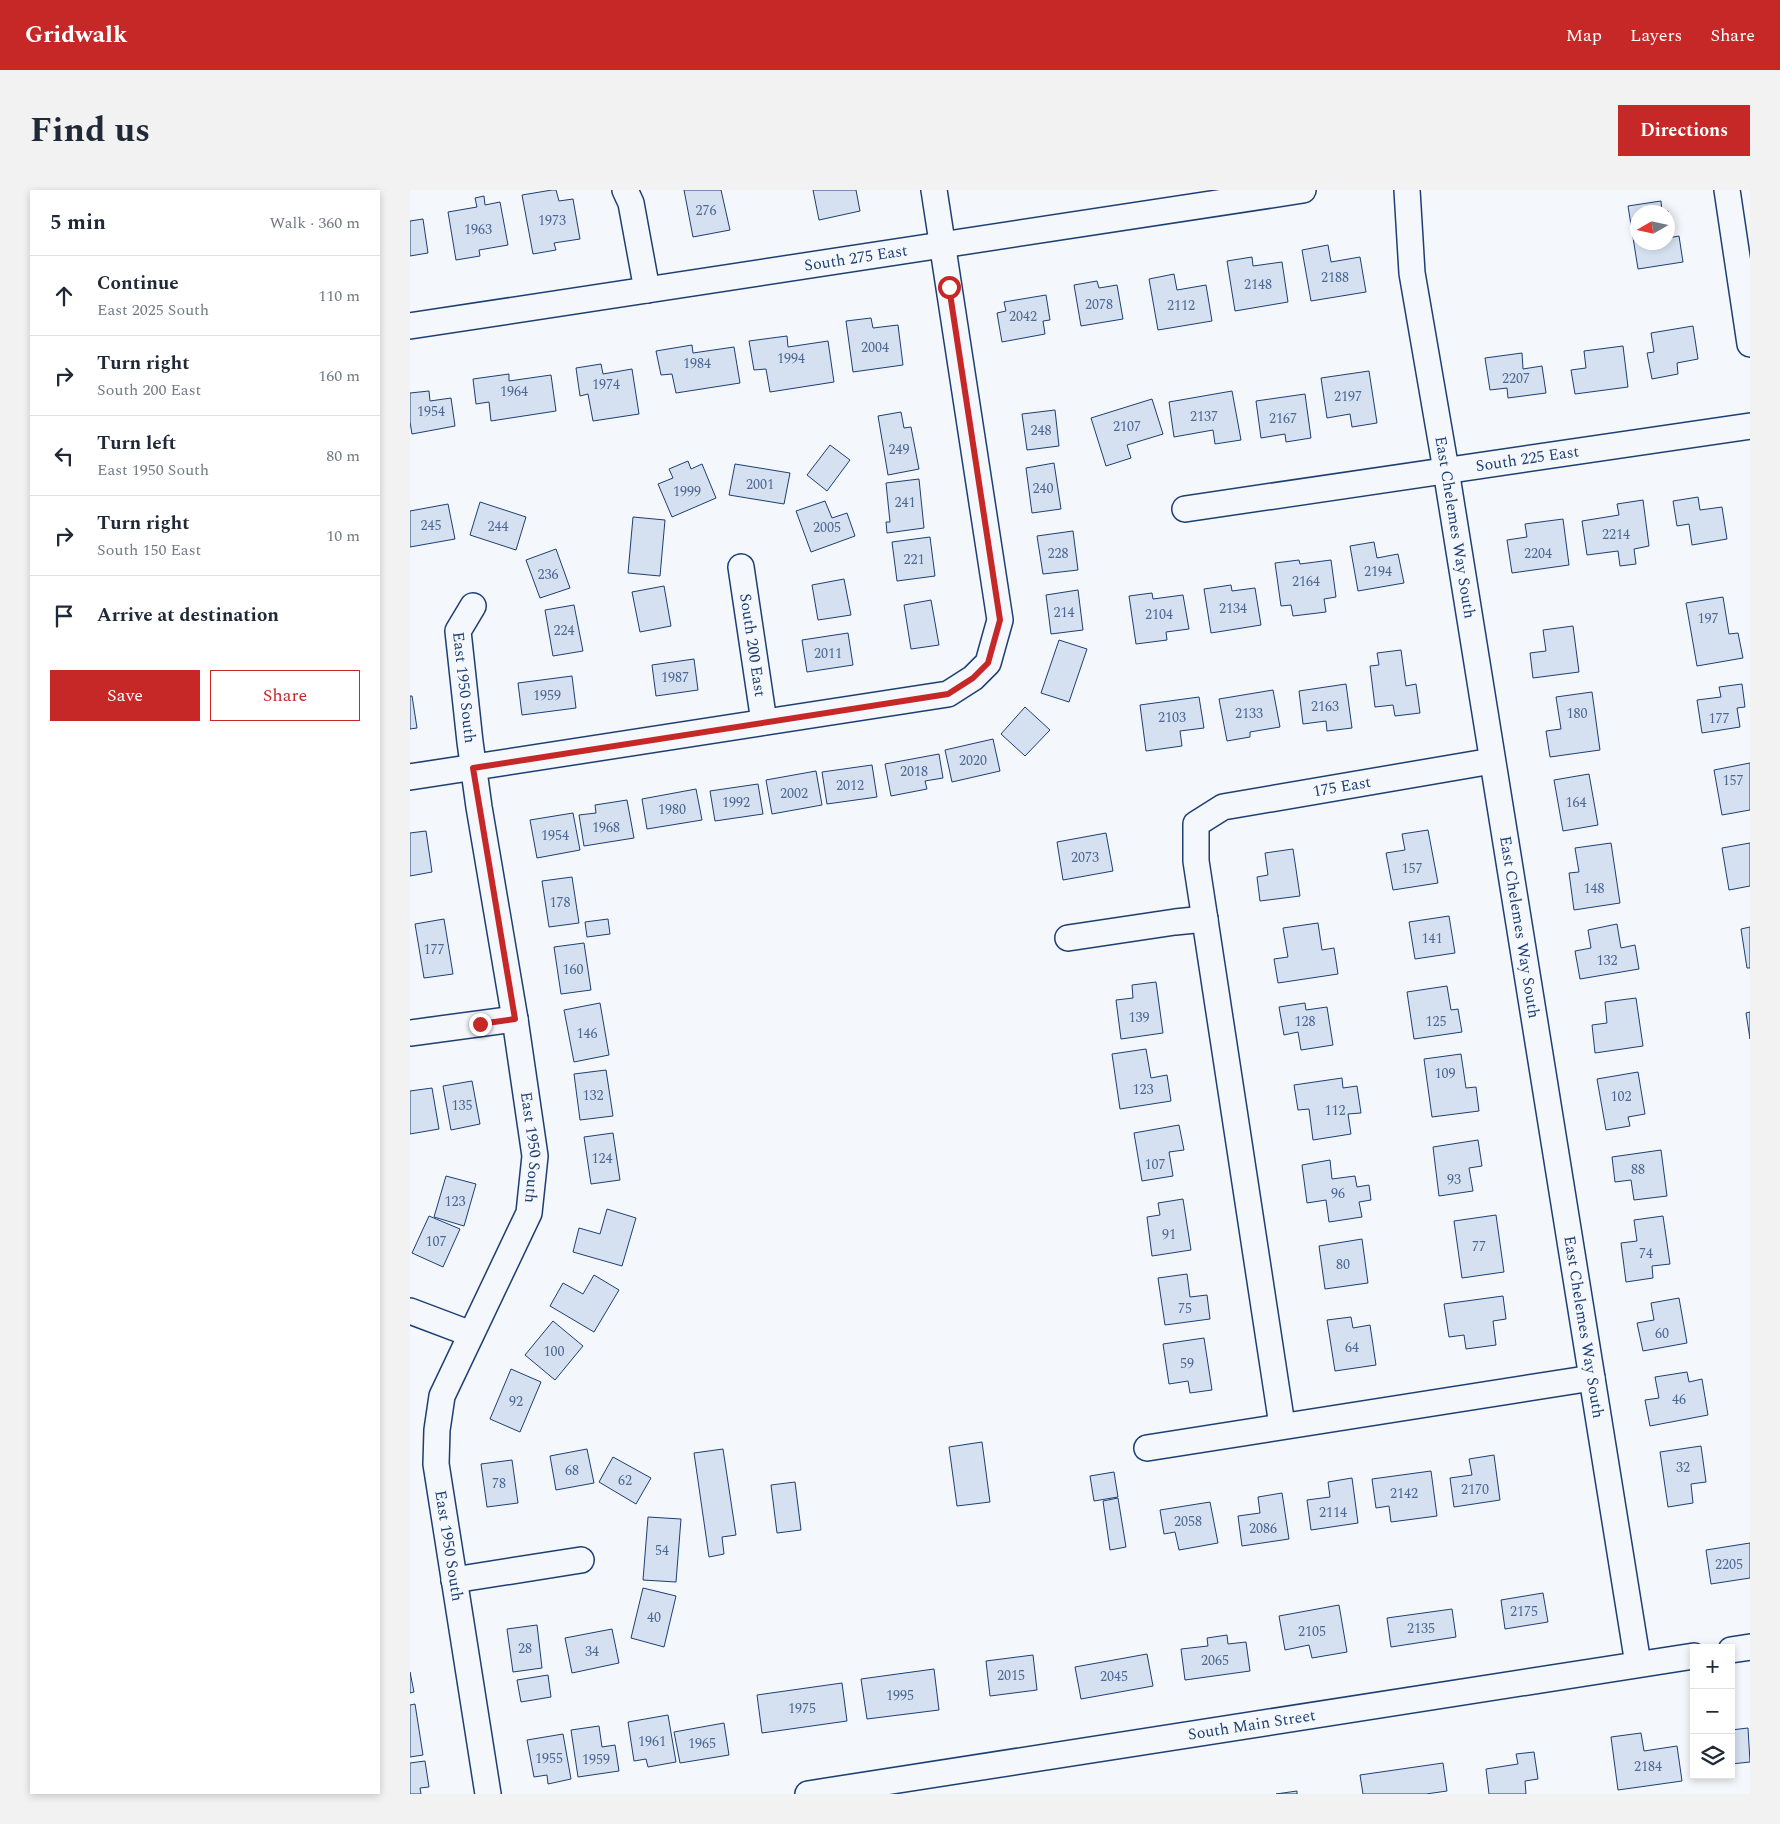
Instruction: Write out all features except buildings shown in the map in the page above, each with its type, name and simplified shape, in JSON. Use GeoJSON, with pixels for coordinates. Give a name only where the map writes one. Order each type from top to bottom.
{"type":"FeatureCollection","features":[{"type":"Feature","properties":{"kind":"street"},"geometry":{"type":"LineString","coordinates":[[625,190],[631,203],[647,290]]}},
{"type":"Feature","properties":{"kind":"street"},"geometry":{"type":"LineString","coordinates":[[410,776],[473,768],[948,694],[973,678],[988,663],[1000,620],[934,190]]}},
{"type":"Feature","properties":{"kind":"street","name":"South 275 East"},"geometry":{"type":"LineString","coordinates":[[410,326],[1303,190]]}},
{"type":"Feature","properties":{"kind":"street","name":"East Chelemes Way South"},"geometry":{"type":"LineString","coordinates":[[1407,190],[1412,273],[1446,470],[1638,1664]]}},
{"type":"Feature","properties":{"kind":"street"},"geometry":{"type":"LineString","coordinates":[[1727,190],[1750,344]]}},
{"type":"Feature","properties":{"kind":"street","name":"South 225 East"},"geometry":{"type":"LineString","coordinates":[[1185,509],[1750,426]]}},
{"type":"Feature","properties":{"kind":"street","name":"South 200 East"},"geometry":{"type":"LineString","coordinates":[[741,567],[764,722]]}},
{"type":"Feature","properties":{"kind":"street","name":"East 1950 South"},"geometry":{"type":"LineString","coordinates":[[473,606],[458,631],[473,768],[515,1019],[535,1156],[529,1213],[442,1396],[437,1430],[436,1464],[488,1794]]}},
{"type":"Feature","properties":{"kind":"street","name":"175 East"},"geometry":{"type":"LineString","coordinates":[[1205,919],[1196,861],[1196,824],[1223,807],[1492,761]]}},
{"type":"Feature","properties":{"kind":"street"},"geometry":{"type":"LineString","coordinates":[[1068,938],[1205,919],[1282,1426]]}},
{"type":"Feature","properties":{"kind":"street"},"geometry":{"type":"LineString","coordinates":[[410,1033],[515,1019]]}},
{"type":"Feature","properties":{"kind":"street"},"geometry":{"type":"LineString","coordinates":[[410,1311],[471,1334]]}},
{"type":"Feature","properties":{"kind":"street"},"geometry":{"type":"LineString","coordinates":[[1147,1448],[1592,1378]]}},
{"type":"Feature","properties":{"kind":"street"},"geometry":{"type":"LineString","coordinates":[[454,1580],[580,1560]]}},
{"type":"Feature","properties":{"kind":"street"},"geometry":{"type":"LineString","coordinates":[[1735,1649],[1750,1647]]}},
{"type":"Feature","properties":{"kind":"street","name":"South Main Street"},"geometry":{"type":"LineString","coordinates":[[822,1793],[1690,1657]]}},
{"type":"Feature","properties":{"kind":"route"},"geometry":{"type":"LineString","coordinates":[[480,1024],[515,1019],[473,768],[948,694],[973,678],[988,663],[1000,620],[949,287]]}}]}
